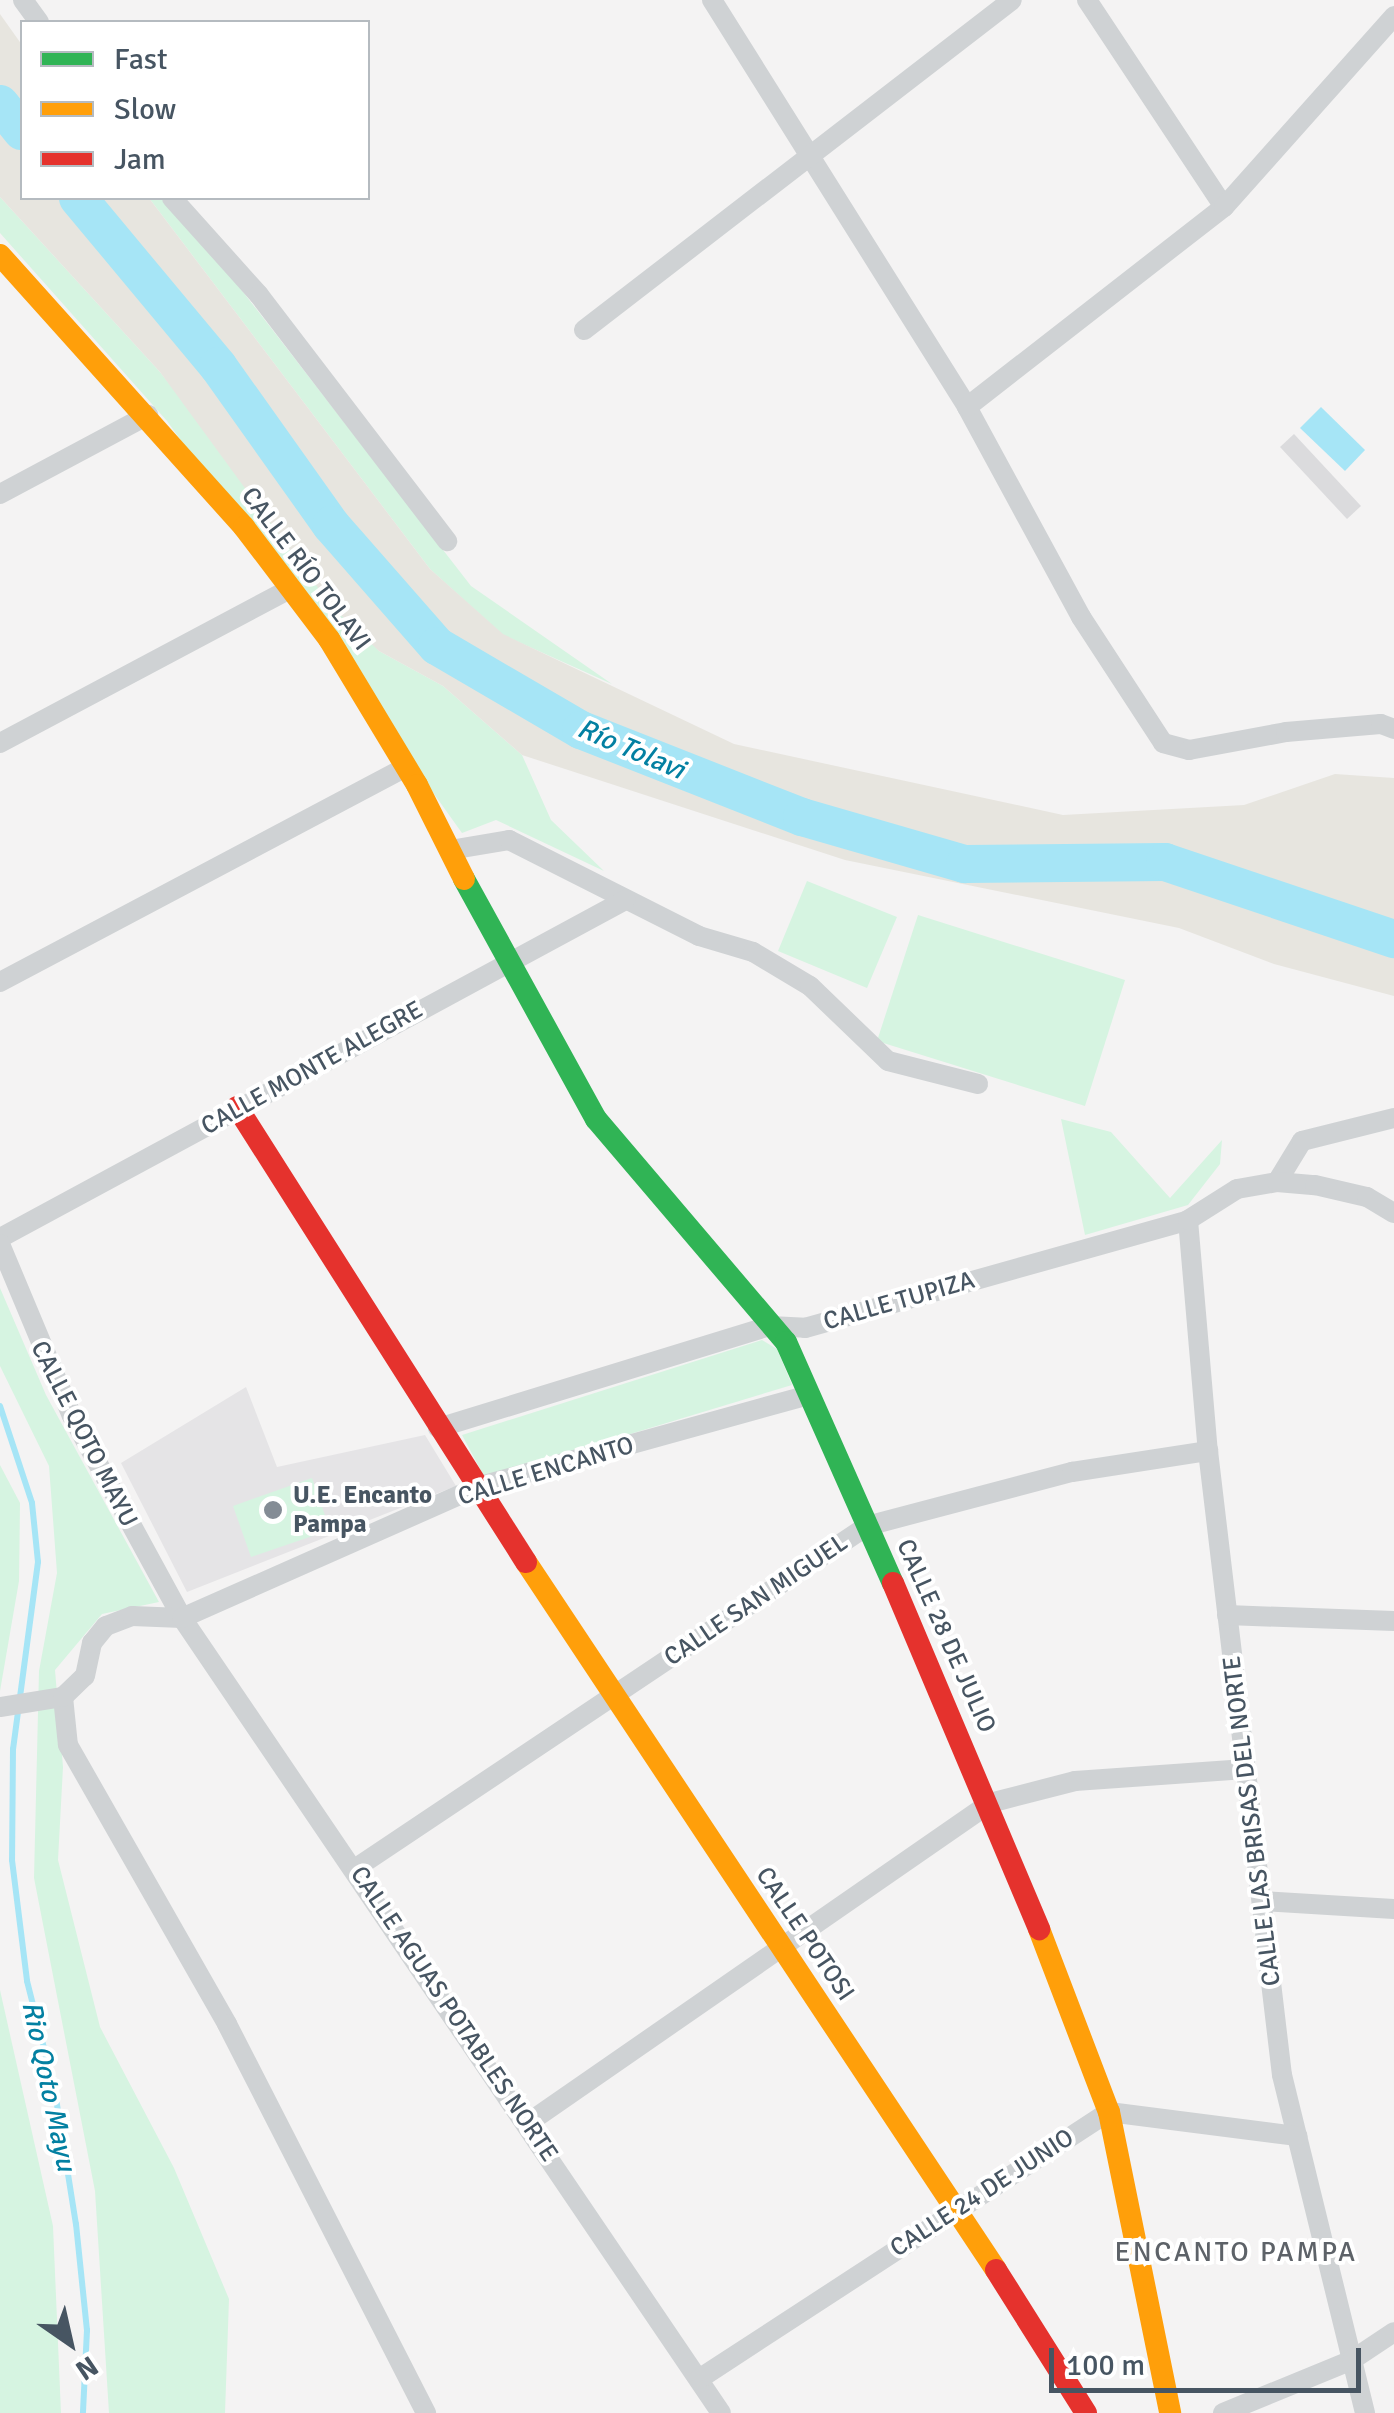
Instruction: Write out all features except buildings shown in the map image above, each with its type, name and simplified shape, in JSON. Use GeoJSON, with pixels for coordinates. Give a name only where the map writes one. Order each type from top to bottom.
{"type":"FeatureCollection","features":[{"type":"Feature","properties":{"kind":"street"},"geometry":{"type":"LineString","coordinates":[[712,0],[968,407],[1080,617],[1163,743],[1188,750],[1286,732],[1381,724],[1394,729]]}},
{"type":"Feature","properties":{"kind":"street"},"geometry":{"type":"LineString","coordinates":[[584,330],[1012,0]]}},
{"type":"Feature","properties":{"kind":"street"},"geometry":{"type":"LineString","coordinates":[[1087,0],[1224,207]]}},
{"type":"Feature","properties":{"kind":"street"},"geometry":{"type":"LineString","coordinates":[[968,407],[1224,207],[1394,16]]}},
{"type":"Feature","properties":{"kind":"street"},"geometry":{"type":"LineString","coordinates":[[174,200],[270,309],[447,542]]}},
{"type":"Feature","properties":{"kind":"street","name":"CALLE RÍO TOLAVI"},"geometry":{"type":"LineString","coordinates":[[0,255],[148,416],[291,588],[406,767],[505,961]]}},
{"type":"Feature","properties":{"kind":"street"},"geometry":{"type":"LineString","coordinates":[[0,494],[148,416]]}},
{"type":"Feature","properties":{"kind":"street"},"geometry":{"type":"LineString","coordinates":[[0,743],[291,588]]}},
{"type":"Feature","properties":{"kind":"street"},"geometry":{"type":"LineString","coordinates":[[0,982],[406,767]]}},
{"type":"Feature","properties":{"kind":"street"},"geometry":{"type":"LineString","coordinates":[[450,850],[508,840],[699,936],[753,952],[810,986],[888,1061],[978,1084]]}},
{"type":"Feature","properties":{"kind":"street","name":"CALLE MONTE ALEGRE"},"geometry":{"type":"LineString","coordinates":[[0,1241],[237,1107],[625,900]]}},
{"type":"Feature","properties":{"kind":"street","name":"CALLE 28 DE JULIO"},"geometry":{"type":"LineString","coordinates":[[505,961],[596,1118],[786,1342],[990,1803],[1108,2112],[1170,2413]]}},
{"type":"Feature","properties":{"kind":"street","name":"CALLE POTOSI"},"geometry":{"type":"LineString","coordinates":[[237,1107],[611,1697],[957,2206],[1086,2413]]}},
{"type":"Feature","properties":{"kind":"street"},"geometry":{"type":"LineString","coordinates":[[1394,1118],[1302,1141],[1277,1182],[1367,1197],[1394,1214]]}},
{"type":"Feature","properties":{"kind":"street","name":"CALLE TUPIZA"},"geometry":{"type":"LineString","coordinates":[[438,1428],[770,1326],[805,1328],[1188,1220],[1238,1189],[1277,1182]]}},
{"type":"Feature","properties":{"kind":"street","name":"CALLE LAS BRISAS DEL NORTE"},"geometry":{"type":"LineString","coordinates":[[1188,1220],[1208,1451],[1282,2076],[1365,2413]]}},
{"type":"Feature","properties":{"kind":"street","name":"CALLE QOTO MAYU"},"geometry":{"type":"LineString","coordinates":[[0,1241],[72,1416],[182,1618]]}},
{"type":"Feature","properties":{"kind":"street","name":"CALLE ENCANTO"},"geometry":{"type":"LineString","coordinates":[[182,1618],[477,1487],[808,1395]]}},
{"type":"Feature","properties":{"kind":"street","name":"CALLE SAN MIGUEL"},"geometry":{"type":"LineString","coordinates":[[356,1868],[867,1526],[1072,1472],[1208,1451]]}},
{"type":"Feature","properties":{"kind":"street"},"geometry":{"type":"LineString","coordinates":[[1227,1615],[1394,1621]]}},
{"type":"Feature","properties":{"kind":"street"},"geometry":{"type":"LineString","coordinates":[[0,1707],[63,1697],[85,1676],[92,1643],[106,1626],[132,1616],[182,1618]]}},
{"type":"Feature","properties":{"kind":"street","name":"CALLE AGUAS POTABLES NORTE"},"geometry":{"type":"LineString","coordinates":[[182,1618],[356,1868],[721,2413]]}},
{"type":"Feature","properties":{"kind":"street"},"geometry":{"type":"LineString","coordinates":[[63,1697],[68,1745],[227,2024],[426,2413]]}},
{"type":"Feature","properties":{"kind":"street"},"geometry":{"type":"LineString","coordinates":[[528,2123],[990,1803],[1074,1781],[1246,1768]]}},
{"type":"Feature","properties":{"kind":"street"},"geometry":{"type":"LineString","coordinates":[[1264,1901],[1394,1909]]}},
{"type":"Feature","properties":{"kind":"street"},"geometry":{"type":"LineString","coordinates":[[1108,2112],[1297,2136]]}},
{"type":"Feature","properties":{"kind":"street","name":"CALLE 24 DE JUNIO"},"geometry":{"type":"LineString","coordinates":[[699,2379],[957,2206],[1108,2112]]}},
{"type":"Feature","properties":{"kind":"street"},"geometry":{"type":"LineString","coordinates":[[1223,2413],[1352,2360],[1394,2332]]}},
{"type":"Feature","properties":{"kind":"shaded area","name":"U.E. Encanto Pampa"},"geometry":{"type":"Polygon","coordinates":[[[246,1387],[277,1467],[425,1435],[456,1486],[187,1592],[121,1463],[246,1387]]]}},
{"type":"Feature","properties":{"kind":"green space"},"geometry":{"type":"Polygon","coordinates":[[[0,197],[160,372],[379,651],[443,686],[522,755],[551,820],[604,871],[496,820],[462,833],[167,421],[0,233],[0,197]]]}},
{"type":"Feature","properties":{"kind":"green space"},"geometry":{"type":"Polygon","coordinates":[[[151,200],[163,200],[195,230],[471,586],[612,684],[503,635],[430,569],[151,200]]]}},
{"type":"Feature","properties":{"kind":"green space"},"geometry":{"type":"Polygon","coordinates":[[[807,881],[897,917],[867,988],[778,951],[807,881]]]}},
{"type":"Feature","properties":{"kind":"green space"},"geometry":{"type":"Polygon","coordinates":[[[918,915],[1125,980],[1085,1106],[877,1041],[918,915]]]}},
{"type":"Feature","properties":{"kind":"green space"},"geometry":{"type":"Polygon","coordinates":[[[1061,1119],[1111,1132],[1170,1198],[1222,1140],[1220,1164],[1188,1205],[1085,1235],[1061,1119]]]}},
{"type":"Feature","properties":{"kind":"green space"},"geometry":{"type":"Polygon","coordinates":[[[0,1288],[46,1395],[159,1602],[102,1614],[55,1670],[63,1767],[58,1860],[100,2027],[174,2168],[229,2299],[225,2413],[109,2413],[95,2191],[34,1878],[39,1671],[57,1573],[49,1466],[0,1366],[0,1288]]]}},
{"type":"Feature","properties":{"kind":"green space"},"geometry":{"type":"Polygon","coordinates":[[[762,1340],[777,1349],[792,1385],[485,1478],[462,1435],[762,1340]]]}},
{"type":"Feature","properties":{"kind":"green space"},"geometry":{"type":"Polygon","coordinates":[[[0,1465],[20,1503],[19,1581],[0,1691],[0,1465]]]}},
{"type":"Feature","properties":{"kind":"green space"},"geometry":{"type":"Polygon","coordinates":[[[312,1478],[330,1530],[251,1557],[233,1506],[312,1478]]]}},
{"type":"Feature","properties":{"kind":"green space"},"geometry":{"type":"Polygon","coordinates":[[[0,1990],[53,2226],[61,2413],[0,2413],[0,1990]]]}},
{"type":"Feature","properties":{"kind":"sand"},"geometry":{"type":"Polygon","coordinates":[[[0,14],[20,42],[20,200],[151,200],[430,569],[503,634],[734,744],[1063,815],[1244,805],[1335,774],[1394,778],[1394,996],[1274,964],[1179,928],[845,860],[522,755],[443,686],[379,651],[332,607],[160,372],[0,197],[0,14]]]}},
{"type":"Feature","properties":{"kind":"water"},"geometry":{"type":"Polygon","coordinates":[[[1321,407],[1365,450],[1345,471],[1300,428],[1321,407]]]}},
{"type":"Feature","properties":{"kind":"waterway","name":"Río Tolavi"},"geometry":{"type":"LineString","coordinates":[[0,104],[20,129]]}},
{"type":"Feature","properties":{"kind":"waterway","name":"Río Tolavi"},"geometry":{"type":"LineString","coordinates":[[80,200],[218,366],[331,525],[437,646],[581,730],[802,817],[965,864],[1165,862],[1394,939]]}},
{"type":"Feature","properties":{"kind":"waterway","name":"Rio Qoto Mayu"},"geometry":{"type":"LineString","coordinates":[[0,1406],[32,1503],[38,1562],[13,1749],[12,1860],[27,1981],[55,2092],[76,2224],[87,2330],[83,2413]]}},
{"type":"Feature","properties":{"kind":"traffic: fast"},"geometry":{"type":"LineString","coordinates":[[464,879],[596,1119],[786,1342],[893,1583]]}},
{"type":"Feature","properties":{"kind":"traffic: slow"},"geometry":{"type":"LineString","coordinates":[[0,255],[244,527],[329,639],[417,785],[464,879]]}},
{"type":"Feature","properties":{"kind":"traffic: slow"},"geometry":{"type":"LineString","coordinates":[[526,1562],[996,2270]]}},
{"type":"Feature","properties":{"kind":"traffic: slow"},"geometry":{"type":"LineString","coordinates":[[1039,1929],[1109,2112],[1170,2413]]}},
{"type":"Feature","properties":{"kind":"traffic: jam"},"geometry":{"type":"LineString","coordinates":[[237,1107],[526,1562]]}},
{"type":"Feature","properties":{"kind":"traffic: jam"},"geometry":{"type":"LineString","coordinates":[[893,1583],[1039,1929]]}},
{"type":"Feature","properties":{"kind":"traffic: jam"},"geometry":{"type":"LineString","coordinates":[[996,2270],[1086,2413]]}},
{"type":"Feature","properties":{"kind":"place","name":"U.E. Encanto Pampa"},"geometry":{"type":"Point","coordinates":[273,1510]}},
{"type":"Feature","properties":{"kind":"district","name":"ENCANTO PAMPA"},"geometry":{"type":"Point","coordinates":[1236,2252]}}]}
